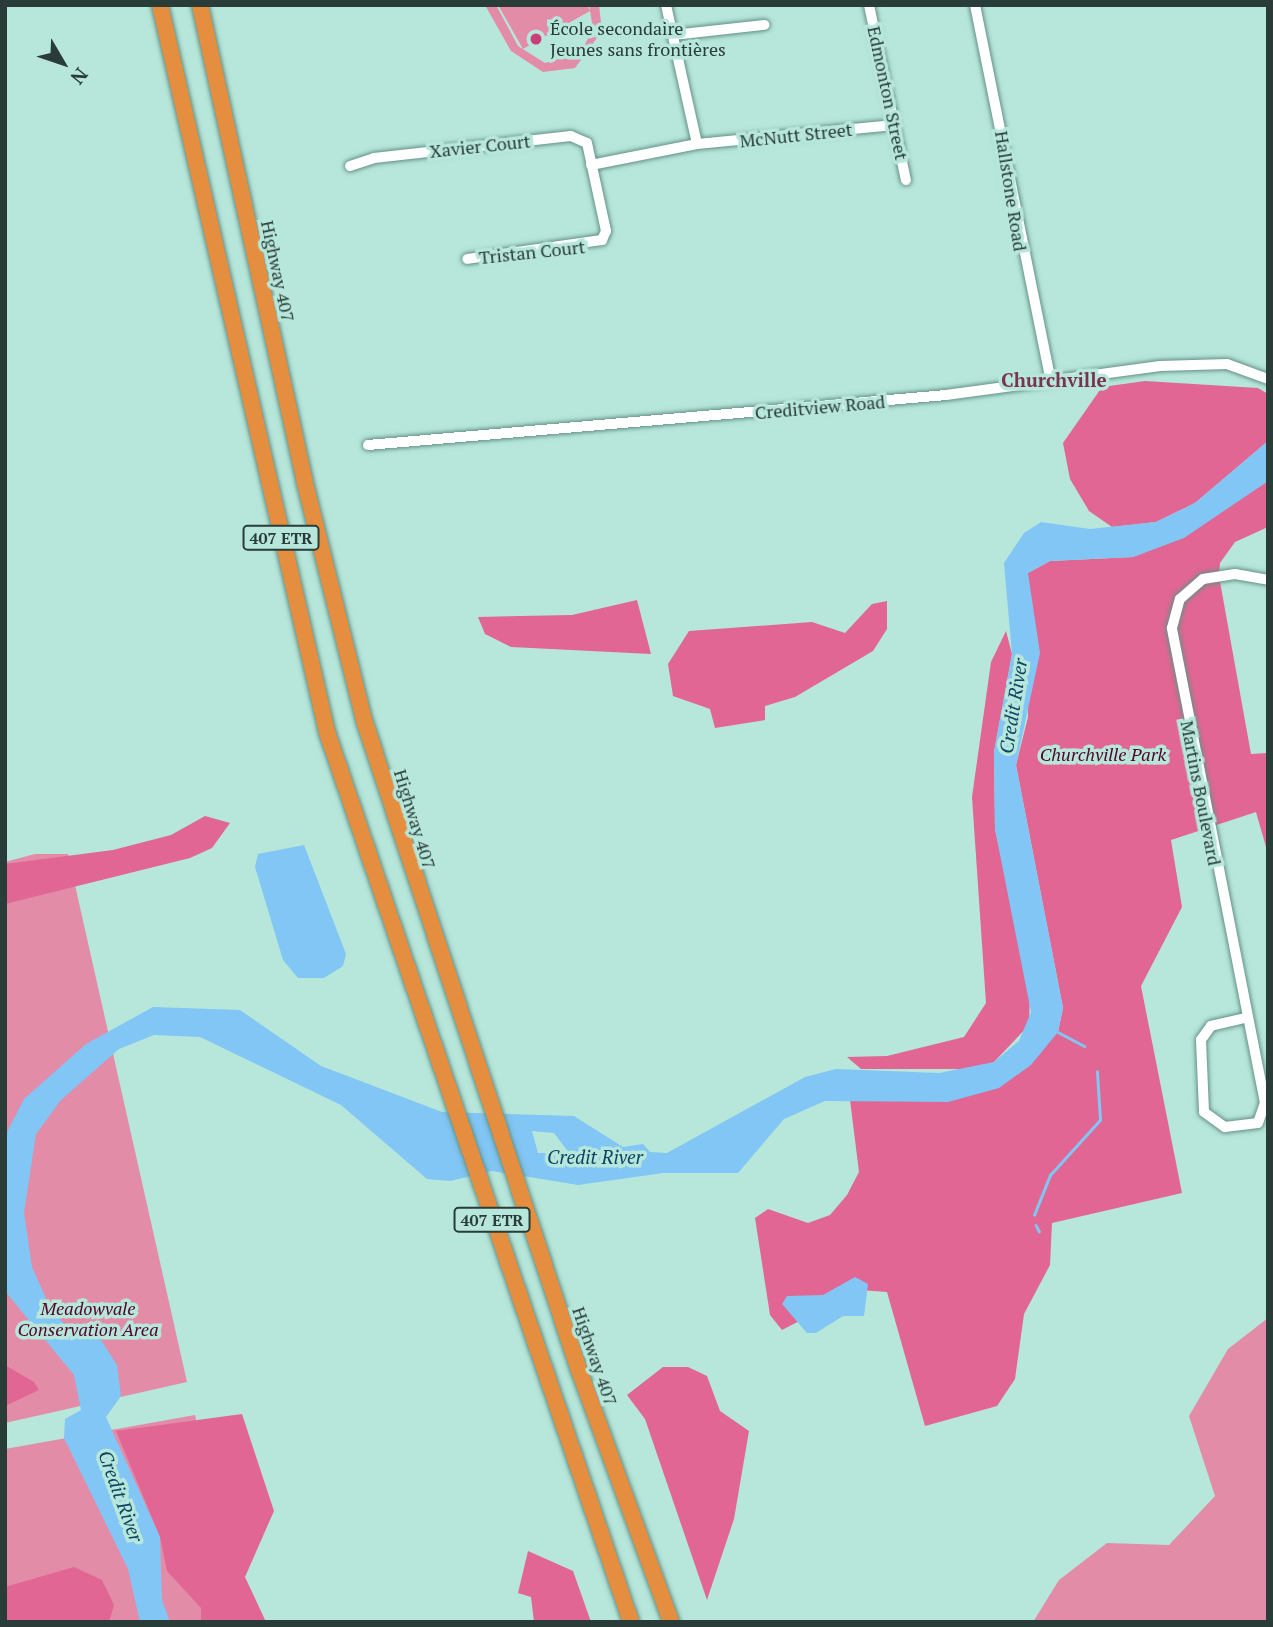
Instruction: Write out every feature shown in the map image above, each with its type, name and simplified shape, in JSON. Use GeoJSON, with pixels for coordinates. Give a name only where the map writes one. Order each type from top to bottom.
{"type":"FeatureCollection","features":[{"type":"Feature","properties":{"kind":"highway","name":"407 ETR"},"geometry":{"type":"LineString","coordinates":[[160,5],[327,732],[436,1060],[631,1622]]}},
{"type":"Feature","properties":{"kind":"highway","name":"Highway 407"},"geometry":{"type":"LineString","coordinates":[[200,5],[304,483],[365,723],[474,1061],[579,1370],[671,1622]]}},
{"type":"Feature","properties":{"kind":"street"},"geometry":{"type":"LineString","coordinates":[[666,5],[697,144]]}},
{"type":"Feature","properties":{"kind":"street","name":"Edmonton Street"},"geometry":{"type":"LineString","coordinates":[[869,5],[906,180]]}},
{"type":"Feature","properties":{"kind":"street","name":"Hallstone Road"},"geometry":{"type":"LineString","coordinates":[[975,5],[1019,250],[1050,377]]}},
{"type":"Feature","properties":{"kind":"street"},"geometry":{"type":"LineString","coordinates":[[673,35],[764,25]]}},
{"type":"Feature","properties":{"kind":"street","name":"McNutt Street"},"geometry":{"type":"LineString","coordinates":[[592,165],[697,144],[894,125]]}},
{"type":"Feature","properties":{"kind":"street","name":"Xavier Court"},"geometry":{"type":"LineString","coordinates":[[350,166],[374,158],[571,136],[587,143],[592,165]]}},
{"type":"Feature","properties":{"kind":"street","name":"Tristan Court"},"geometry":{"type":"LineString","coordinates":[[467,259],[597,245],[606,231],[592,165]]}},
{"type":"Feature","properties":{"kind":"street","name":"Creditview Road"},"geometry":{"type":"LineString","coordinates":[[368,445],[933,397],[1050,377],[1227,364],[1268,379]]}},
{"type":"Feature","properties":{"kind":"street","name":"Martins Boulevard"},"geometry":{"type":"LineString","coordinates":[[1245,1018],[1211,1026],[1201,1040],[1204,1112],[1225,1128],[1255,1124],[1265,1112],[1173,648],[1176,607],[1203,579],[1235,574],[1268,580]]}},
{"type":"Feature","properties":{"kind":"green space"},"geometry":{"type":"Polygon","coordinates":[[[485,5],[496,5],[518,46],[545,63],[581,52],[593,29],[589,5],[599,5],[602,31],[575,68],[543,72],[511,51],[485,5]]]}},
{"type":"Feature","properties":{"kind":"green space"},"geometry":{"type":"Polygon","coordinates":[[[498,5],[587,5],[590,11],[523,49],[498,5]]]}},
{"type":"Feature","properties":{"kind":"green space"},"geometry":{"type":"Polygon","coordinates":[[[1145,381],[1258,388],[1268,394],[1268,441],[1195,503],[1156,522],[1112,527],[1089,511],[1070,479],[1063,443],[1102,387],[1145,381]]]}},
{"type":"Feature","properties":{"kind":"green space","name":"Churchville Park"},"geometry":{"type":"Polygon","coordinates":[[[1268,481],[1268,527],[1235,542],[1220,563],[1219,576],[1251,754],[1268,753],[1268,854],[1256,812],[1171,840],[1182,907],[1141,986],[1182,1193],[1052,1223],[1050,1265],[1024,1314],[1015,1379],[997,1406],[925,1426],[887,1292],[859,1290],[782,1330],[770,1315],[755,1218],[768,1209],[808,1223],[830,1215],[847,1195],[859,1172],[850,1100],[964,1097],[1058,1032],[1063,1008],[1016,765],[1028,717],[1028,573],[1050,561],[1133,557],[1184,537],[1268,481]]]}},
{"type":"Feature","properties":{"kind":"green space"},"geometry":{"type":"Polygon","coordinates":[[[637,600],[651,654],[511,647],[485,634],[478,617],[572,615],[637,600]]]}},
{"type":"Feature","properties":{"kind":"green space"},"geometry":{"type":"Polygon","coordinates":[[[887,601],[887,629],[873,651],[795,697],[765,706],[765,720],[715,728],[710,709],[673,696],[668,664],[689,631],[812,622],[845,633],[872,604],[887,601]]]}},
{"type":"Feature","properties":{"kind":"green space"},"geometry":{"type":"Polygon","coordinates":[[[1006,631],[1012,654],[994,752],[995,829],[1030,990],[1029,1025],[994,1062],[975,1069],[861,1069],[847,1057],[887,1056],[964,1037],[986,1003],[972,797],[991,662],[1006,631]]]}},
{"type":"Feature","properties":{"kind":"green space"},"geometry":{"type":"Polygon","coordinates":[[[205,816],[230,823],[212,848],[190,858],[5,904],[5,864],[113,850],[171,835],[205,816]]]}},
{"type":"Feature","properties":{"kind":"green space","name":"Meadowvale Conservation Area"},"geometry":{"type":"Polygon","coordinates":[[[35,854],[68,854],[187,1382],[5,1423],[5,862],[35,854]]]}},
{"type":"Feature","properties":{"kind":"green space"},"geometry":{"type":"Polygon","coordinates":[[[1268,1318],[1268,1622],[1033,1622],[1059,1580],[1107,1543],[1169,1545],[1215,1496],[1189,1416],[1228,1349],[1268,1318]]]}},
{"type":"Feature","properties":{"kind":"green space"},"geometry":{"type":"Polygon","coordinates":[[[5,1365],[34,1382],[39,1390],[5,1406],[5,1365]]]}},
{"type":"Feature","properties":{"kind":"green space"},"geometry":{"type":"Polygon","coordinates":[[[663,1367],[688,1367],[707,1376],[720,1411],[749,1431],[734,1519],[707,1600],[645,1419],[627,1395],[663,1367]]]}},
{"type":"Feature","properties":{"kind":"green space"},"geometry":{"type":"Polygon","coordinates":[[[242,1414],[274,1511],[245,1577],[266,1622],[201,1622],[201,1608],[167,1571],[160,1537],[116,1431],[242,1414]]]}},
{"type":"Feature","properties":{"kind":"green space"},"geometry":{"type":"Polygon","coordinates":[[[195,1415],[241,1622],[5,1622],[5,1449],[195,1415]]]}},
{"type":"Feature","properties":{"kind":"green space"},"geometry":{"type":"Polygon","coordinates":[[[528,1551],[573,1571],[591,1622],[534,1622],[531,1597],[518,1593],[528,1551]]]}},
{"type":"Feature","properties":{"kind":"green space"},"geometry":{"type":"Polygon","coordinates":[[[74,1567],[102,1580],[114,1605],[109,1622],[5,1622],[5,1587],[74,1567]]]}},
{"type":"Feature","properties":{"kind":"water","name":"Credit River"},"geometry":{"type":"Polygon","coordinates":[[[1268,441],[1268,481],[1184,538],[1133,557],[1050,561],[1028,573],[1040,653],[1016,765],[1063,1008],[1058,1032],[1031,1065],[999,1088],[948,1102],[825,1101],[784,1119],[738,1173],[663,1173],[578,1185],[492,1171],[450,1181],[427,1179],[341,1105],[200,1037],[154,1035],[119,1049],[61,1100],[36,1134],[24,1213],[32,1267],[52,1312],[78,1336],[99,1337],[117,1365],[121,1396],[106,1417],[160,1537],[162,1600],[170,1622],[140,1622],[128,1569],[64,1438],[65,1419],[81,1410],[74,1375],[5,1291],[5,1136],[24,1099],[86,1044],[153,1007],[240,1010],[321,1066],[442,1112],[574,1116],[623,1147],[643,1144],[650,1152],[667,1153],[805,1077],[836,1069],[939,1073],[994,1062],[1019,1041],[1031,1012],[995,829],[994,752],[1012,654],[1004,563],[1024,533],[1041,522],[1090,529],[1156,522],[1195,503],[1268,441]],[[532,1131],[538,1153],[569,1153],[554,1133],[532,1131]]]}},
{"type":"Feature","properties":{"kind":"water"},"geometry":{"type":"Polygon","coordinates":[[[304,845],[346,954],[343,966],[324,978],[298,978],[283,960],[255,867],[258,854],[304,845]]]}},
{"type":"Feature","properties":{"kind":"water"},"geometry":{"type":"Polygon","coordinates":[[[855,1277],[868,1284],[864,1316],[843,1316],[816,1333],[807,1333],[782,1304],[787,1296],[823,1295],[855,1277]]]}},
{"type":"Feature","properties":{"kind":"waterway"},"geometry":{"type":"LineString","coordinates":[[1058,1032],[1084,1046]]}},
{"type":"Feature","properties":{"kind":"waterway"},"geometry":{"type":"LineString","coordinates":[[1034,1215],[1050,1175],[1100,1120],[1097,1072]]}},
{"type":"Feature","properties":{"kind":"waterway"},"geometry":{"type":"LineString","coordinates":[[1036,1225],[1039,1231]]}},
{"type":"Feature","properties":{"kind":"place","name":"École secondaire Jeunes sans frontières"},"geometry":{"type":"Point","coordinates":[536,39]}},
{"type":"Feature","properties":{"kind":"district","name":"Churchville"},"geometry":{"type":"Point","coordinates":[1054,380]}}]}
